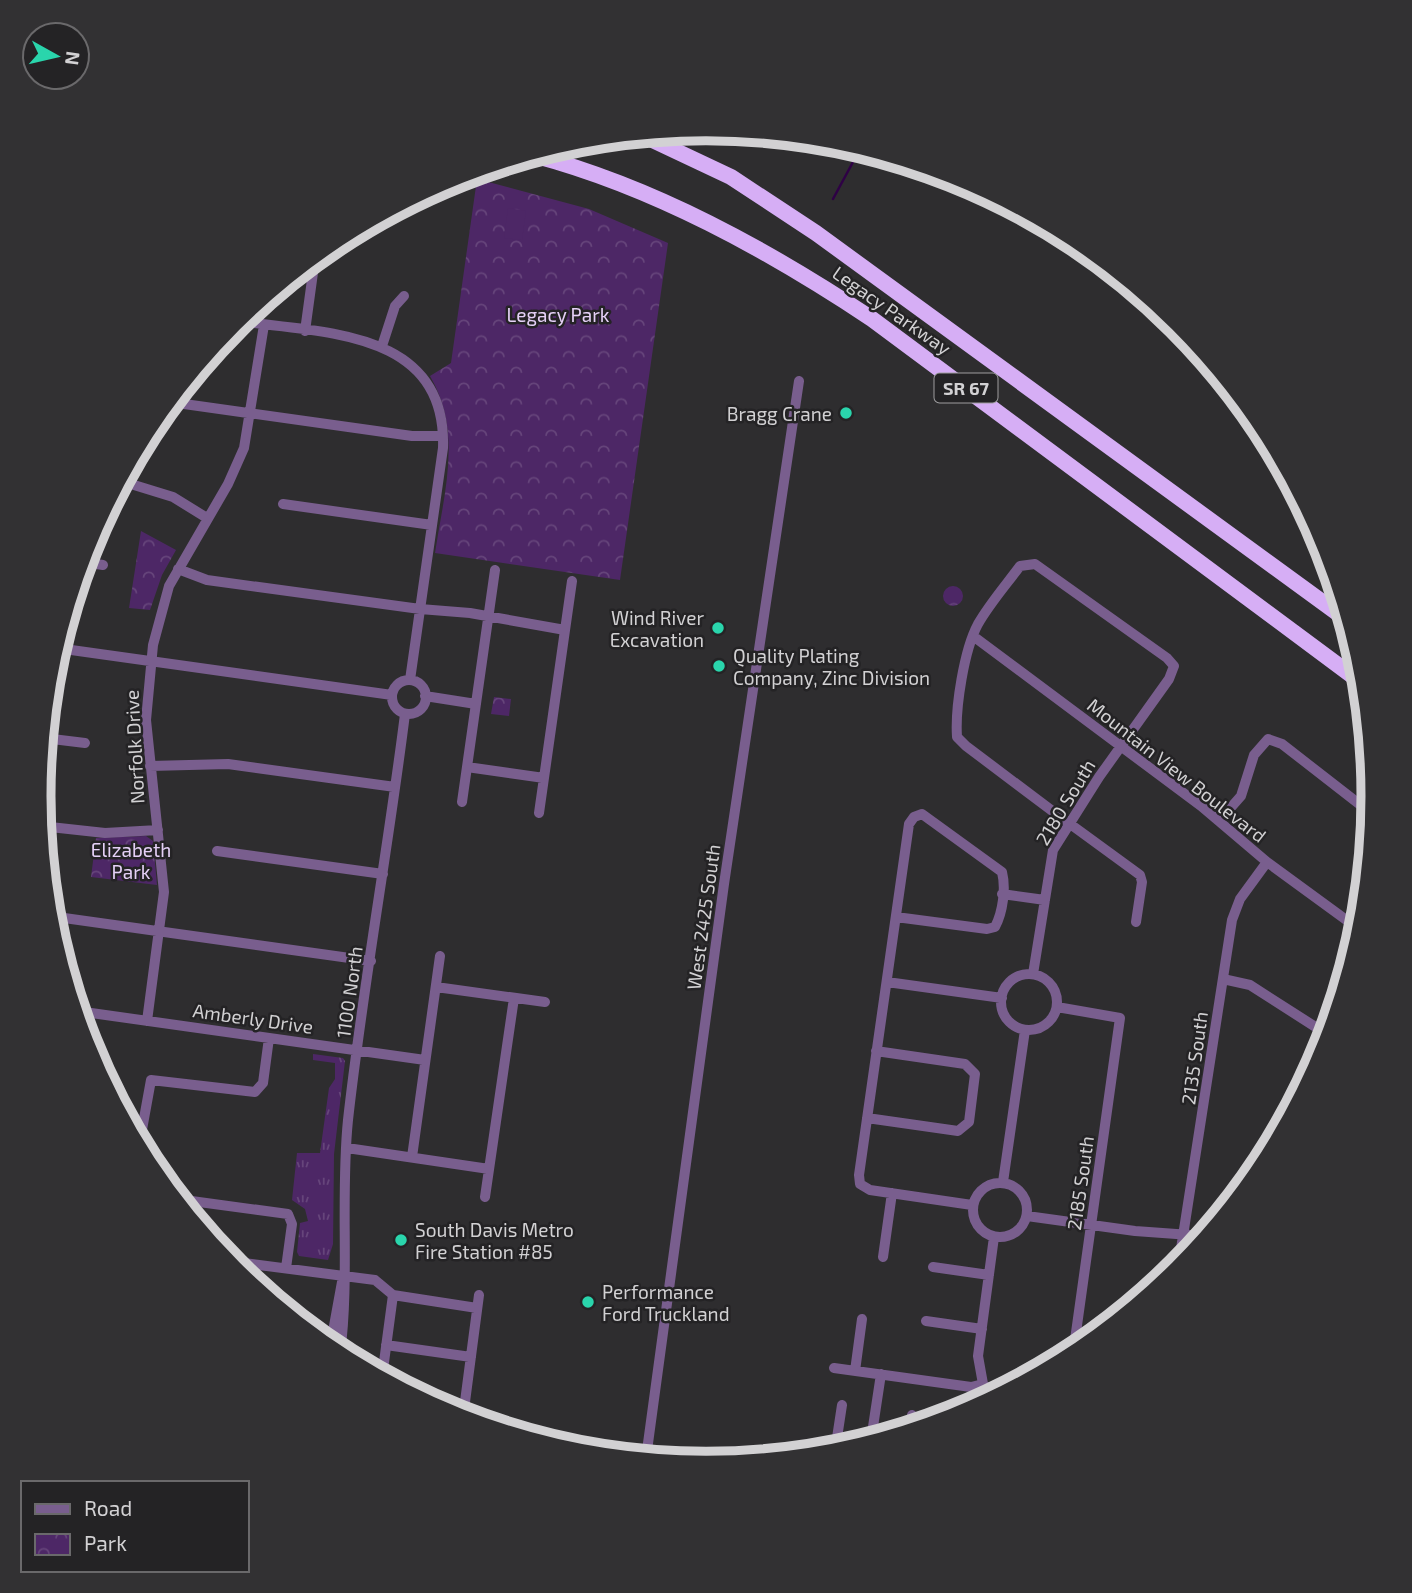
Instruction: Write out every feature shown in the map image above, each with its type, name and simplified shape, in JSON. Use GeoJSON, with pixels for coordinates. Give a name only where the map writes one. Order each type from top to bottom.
{"type":"FeatureCollection","features":[{"type":"Feature","properties":{"kind":"highway","name":"Legacy Parkway"},"geometry":{"type":"LineString","coordinates":[[660,143],[731,177],[816,233],[1334,610]]}},
{"type":"Feature","properties":{"kind":"highway","name":"Legacy Parkway"},"geometry":{"type":"LineString","coordinates":[[550,161],[688,214],[744,241],[832,292],[895,335],[1350,675]]}},
{"type":"Feature","properties":{"kind":"street"},"geometry":{"type":"LineString","coordinates":[[305,331],[313,273]]}},
{"type":"Feature","properties":{"kind":"street"},"geometry":{"type":"LineString","coordinates":[[382,346],[395,306],[404,296]]}},
{"type":"Feature","properties":{"kind":"street"},"geometry":{"type":"LineString","coordinates":[[253,323],[382,346],[405,359],[428,384],[439,411],[443,436],[410,680]]}},
{"type":"Feature","properties":{"kind":"street","name":"Norfolk Drive"},"geometry":{"type":"LineString","coordinates":[[147,1021],[164,892],[146,708],[150,661],[161,607],[178,569],[240,460],[252,413],[264,325]]}},
{"type":"Feature","properties":{"kind":"street","name":"West 2425 South"},"geometry":{"type":"LineString","coordinates":[[647,1449],[724,884],[799,381]]}},
{"type":"Feature","properties":{"kind":"street"},"geometry":{"type":"LineString","coordinates":[[182,404],[412,436],[443,436]]}},
{"type":"Feature","properties":{"kind":"street"},"geometry":{"type":"LineString","coordinates":[[131,484],[173,497],[207,518]]}},
{"type":"Feature","properties":{"kind":"street"},"geometry":{"type":"LineString","coordinates":[[283,504],[432,525]]}},
{"type":"Feature","properties":{"kind":"street","name":"2180 South"},"geometry":{"type":"LineString","coordinates":[[973,636],[978,624],[1020,566],[1028,563],[1046,572],[1167,658],[1174,666],[1169,679],[1120,747],[1053,850],[1033,974]]}},
{"type":"Feature","properties":{"kind":"street"},"geometry":{"type":"LineString","coordinates":[[94,564],[103,565]]}},
{"type":"Feature","properties":{"kind":"street"},"geometry":{"type":"LineString","coordinates":[[178,569],[207,580],[420,609],[435,608],[565,630]]}},
{"type":"Feature","properties":{"kind":"street"},"geometry":{"type":"LineString","coordinates":[[462,802],[495,569]]}},
{"type":"Feature","properties":{"kind":"street"},"geometry":{"type":"LineString","coordinates":[[539,813],[572,580]]}},
{"type":"Feature","properties":{"kind":"street"},"geometry":{"type":"LineString","coordinates":[[973,636],[967,654],[957,737],[1140,875],[1142,882],[1136,922]]}},
{"type":"Feature","properties":{"kind":"street","name":"Mountain View Boulevard"},"geometry":{"type":"LineString","coordinates":[[973,636],[1349,922]]}},
{"type":"Feature","properties":{"kind":"street"},"geometry":{"type":"LineString","coordinates":[[68,649],[392,695]]}},
{"type":"Feature","properties":{"kind":"street"},"geometry":{"type":"LineString","coordinates":[[410,680],[421,685],[425,700],[418,711],[405,714],[394,707],[392,695],[398,684],[410,680]]}},
{"type":"Feature","properties":{"kind":"street"},"geometry":{"type":"LineString","coordinates":[[425,700],[476,707]]}},
{"type":"Feature","properties":{"kind":"street","name":"1100 North"},"geometry":{"type":"LineString","coordinates":[[342,1341],[346,1303],[344,1275],[347,1147],[405,714]]}},
{"type":"Feature","properties":{"kind":"street"},"geometry":{"type":"LineString","coordinates":[[53,738],[85,743]]}},
{"type":"Feature","properties":{"kind":"street"},"geometry":{"type":"LineString","coordinates":[[1219,821],[1241,796],[1254,755],[1268,739],[1282,744],[1361,805]]}},
{"type":"Feature","properties":{"kind":"street"},"geometry":{"type":"LineString","coordinates":[[150,766],[228,764],[395,787]]}},
{"type":"Feature","properties":{"kind":"street"},"geometry":{"type":"LineString","coordinates":[[467,767],[544,778]]}},
{"type":"Feature","properties":{"kind":"street"},"geometry":{"type":"LineString","coordinates":[[896,917],[987,929],[995,927],[999,919],[1002,872],[922,814],[914,817],[909,824],[876,1051],[860,1184],[866,1189],[972,1205]]}},
{"type":"Feature","properties":{"kind":"street"},"geometry":{"type":"LineString","coordinates":[[52,827],[105,833],[158,830]]}},
{"type":"Feature","properties":{"kind":"street"},"geometry":{"type":"LineString","coordinates":[[216,851],[383,874]]}},
{"type":"Feature","properties":{"kind":"street","name":"2135 South"},"geometry":{"type":"LineString","coordinates":[[1181,1247],[1234,913],[1267,862]]}},
{"type":"Feature","properties":{"kind":"street"},"geometry":{"type":"LineString","coordinates":[[1002,894],[1045,900]]}},
{"type":"Feature","properties":{"kind":"street"},"geometry":{"type":"LineString","coordinates":[[62,918],[371,961]]}},
{"type":"Feature","properties":{"kind":"street"},"geometry":{"type":"LineString","coordinates":[[412,1157],[440,956]]}},
{"type":"Feature","properties":{"kind":"street"},"geometry":{"type":"LineString","coordinates":[[1033,974],[1051,985],[1057,1007],[1046,1025],[1025,1030],[1007,1019],[1002,998],[1013,980],[1033,974]]}},
{"type":"Feature","properties":{"kind":"street"},"geometry":{"type":"LineString","coordinates":[[1223,979],[1250,985],[1318,1029]]}},
{"type":"Feature","properties":{"kind":"street"},"geometry":{"type":"LineString","coordinates":[[887,982],[1002,998]]}},
{"type":"Feature","properties":{"kind":"street"},"geometry":{"type":"LineString","coordinates":[[436,987],[545,1002]]}},
{"type":"Feature","properties":{"kind":"street"},"geometry":{"type":"LineString","coordinates":[[485,1197],[514,998]]}},
{"type":"Feature","properties":{"kind":"street","name":"2185 South"},"geometry":{"type":"LineString","coordinates":[[1057,1007],[1120,1018],[1075,1337]]}},
{"type":"Feature","properties":{"kind":"street","name":"Amberly Drive"},"geometry":{"type":"LineString","coordinates":[[88,1013],[425,1060]]}},
{"type":"Feature","properties":{"kind":"street"},"geometry":{"type":"LineString","coordinates":[[1003,1182],[1025,1030]]}},
{"type":"Feature","properties":{"kind":"street"},"geometry":{"type":"LineString","coordinates":[[142,1129],[151,1080],[255,1091],[263,1083],[269,1038]]}},
{"type":"Feature","properties":{"kind":"street"},"geometry":{"type":"LineString","coordinates":[[867,1118],[950,1130],[965,1128],[975,1074],[973,1069],[965,1064],[876,1051]]}},
{"type":"Feature","properties":{"kind":"street"},"geometry":{"type":"LineString","coordinates":[[347,1147],[489,1169]]}},
{"type":"Feature","properties":{"kind":"street"},"geometry":{"type":"LineString","coordinates":[[1003,1182],[1019,1190],[1024,1198],[1027,1216],[1015,1233],[994,1237],[977,1226],[972,1205],[983,1188],[1003,1182]]}},
{"type":"Feature","properties":{"kind":"street"},"geometry":{"type":"LineString","coordinates":[[883,1257],[892,1193]]}},
{"type":"Feature","properties":{"kind":"street"},"geometry":{"type":"LineString","coordinates":[[191,1201],[288,1214],[292,1224],[286,1268]]}},
{"type":"Feature","properties":{"kind":"street"},"geometry":{"type":"LineString","coordinates":[[1027,1216],[1192,1236]]}},
{"type":"Feature","properties":{"kind":"street"},"geometry":{"type":"LineString","coordinates":[[987,1388],[983,1384],[978,1356],[994,1237]]}},
{"type":"Feature","properties":{"kind":"street"},"geometry":{"type":"LineString","coordinates":[[246,1263],[375,1280],[393,1295],[477,1307]]}},
{"type":"Feature","properties":{"kind":"street"},"geometry":{"type":"LineString","coordinates":[[933,1267],[989,1275]]}},
{"type":"Feature","properties":{"kind":"street","name":"1100 North"},"geometry":{"type":"LineString","coordinates":[[333,1334],[344,1275]]}},
{"type":"Feature","properties":{"kind":"street"},"geometry":{"type":"LineString","coordinates":[[383,1367],[393,1295]]}},
{"type":"Feature","properties":{"kind":"street"},"geometry":{"type":"LineString","coordinates":[[465,1406],[479,1295]]}},
{"type":"Feature","properties":{"kind":"street"},"geometry":{"type":"LineString","coordinates":[[855,1371],[862,1320]]}},
{"type":"Feature","properties":{"kind":"street"},"geometry":{"type":"LineString","coordinates":[[926,1321],[982,1329]]}},
{"type":"Feature","properties":{"kind":"street"},"geometry":{"type":"LineString","coordinates":[[386,1345],[471,1357]]}},
{"type":"Feature","properties":{"kind":"street"},"geometry":{"type":"LineString","coordinates":[[835,1368],[971,1387],[983,1384]]}},
{"type":"Feature","properties":{"kind":"street"},"geometry":{"type":"LineString","coordinates":[[873,1430],[881,1374]]}},
{"type":"Feature","properties":{"kind":"street"},"geometry":{"type":"LineString","coordinates":[[837,1438],[842,1405]]}},
{"type":"Feature","properties":{"kind":"green space","name":"Legacy Park"},"geometry":{"type":"Polygon","coordinates":[[[483,181],[589,209],[668,243],[620,580],[435,553],[446,485],[448,441],[440,397],[430,376],[451,363],[476,183],[483,181]]]}},
{"type":"Feature","properties":{"kind":"green space"},"geometry":{"type":"Polygon","coordinates":[[[508,208],[526,211],[522,240],[504,238],[508,208]]]}},
{"type":"Feature","properties":{"kind":"green space"},"geometry":{"type":"Polygon","coordinates":[[[141,531],[176,550],[162,575],[150,610],[129,608],[141,531]]]}},
{"type":"Feature","properties":{"kind":"green space"},"geometry":{"type":"Polygon","coordinates":[[[949,586],[957,586],[963,596],[957,606],[949,606],[943,600],[943,592],[949,586]]]}},
{"type":"Feature","properties":{"kind":"green space"},"geometry":{"type":"Polygon","coordinates":[[[494,697],[511,699],[509,716],[491,714],[494,697]]]}},
{"type":"Feature","properties":{"kind":"green space","name":"Elizabeth Park"},"geometry":{"type":"Polygon","coordinates":[[[146,836],[153,841],[157,885],[91,877],[96,838],[146,836]]]}},
{"type":"Feature","properties":{"kind":"green space"},"geometry":{"type":"Polygon","coordinates":[[[313,1054],[343,1058],[345,1061],[334,1154],[333,1244],[328,1260],[299,1256],[297,1252],[300,1223],[308,1221],[305,1209],[292,1200],[297,1153],[320,1153],[329,1088],[335,1079],[335,1063],[313,1060],[313,1054]]]}},
{"type":"Feature","properties":{"kind":"waterway"},"geometry":{"type":"LineString","coordinates":[[833,199],[855,159]]}},
{"type":"Feature","properties":{"kind":"place","name":"Bragg Crane"},"geometry":{"type":"Point","coordinates":[846,413]}},
{"type":"Feature","properties":{"kind":"place","name":"Wind River Excavation"},"geometry":{"type":"Point","coordinates":[718,628]}},
{"type":"Feature","properties":{"kind":"place","name":"Quality Plating Company, Zinc Division"},"geometry":{"type":"Point","coordinates":[719,666]}},
{"type":"Feature","properties":{"kind":"place","name":"South Davis Metro Fire Station #85"},"geometry":{"type":"Point","coordinates":[401,1240]}},
{"type":"Feature","properties":{"kind":"place","name":"Performance Ford Truckland"},"geometry":{"type":"Point","coordinates":[588,1302]}}]}
